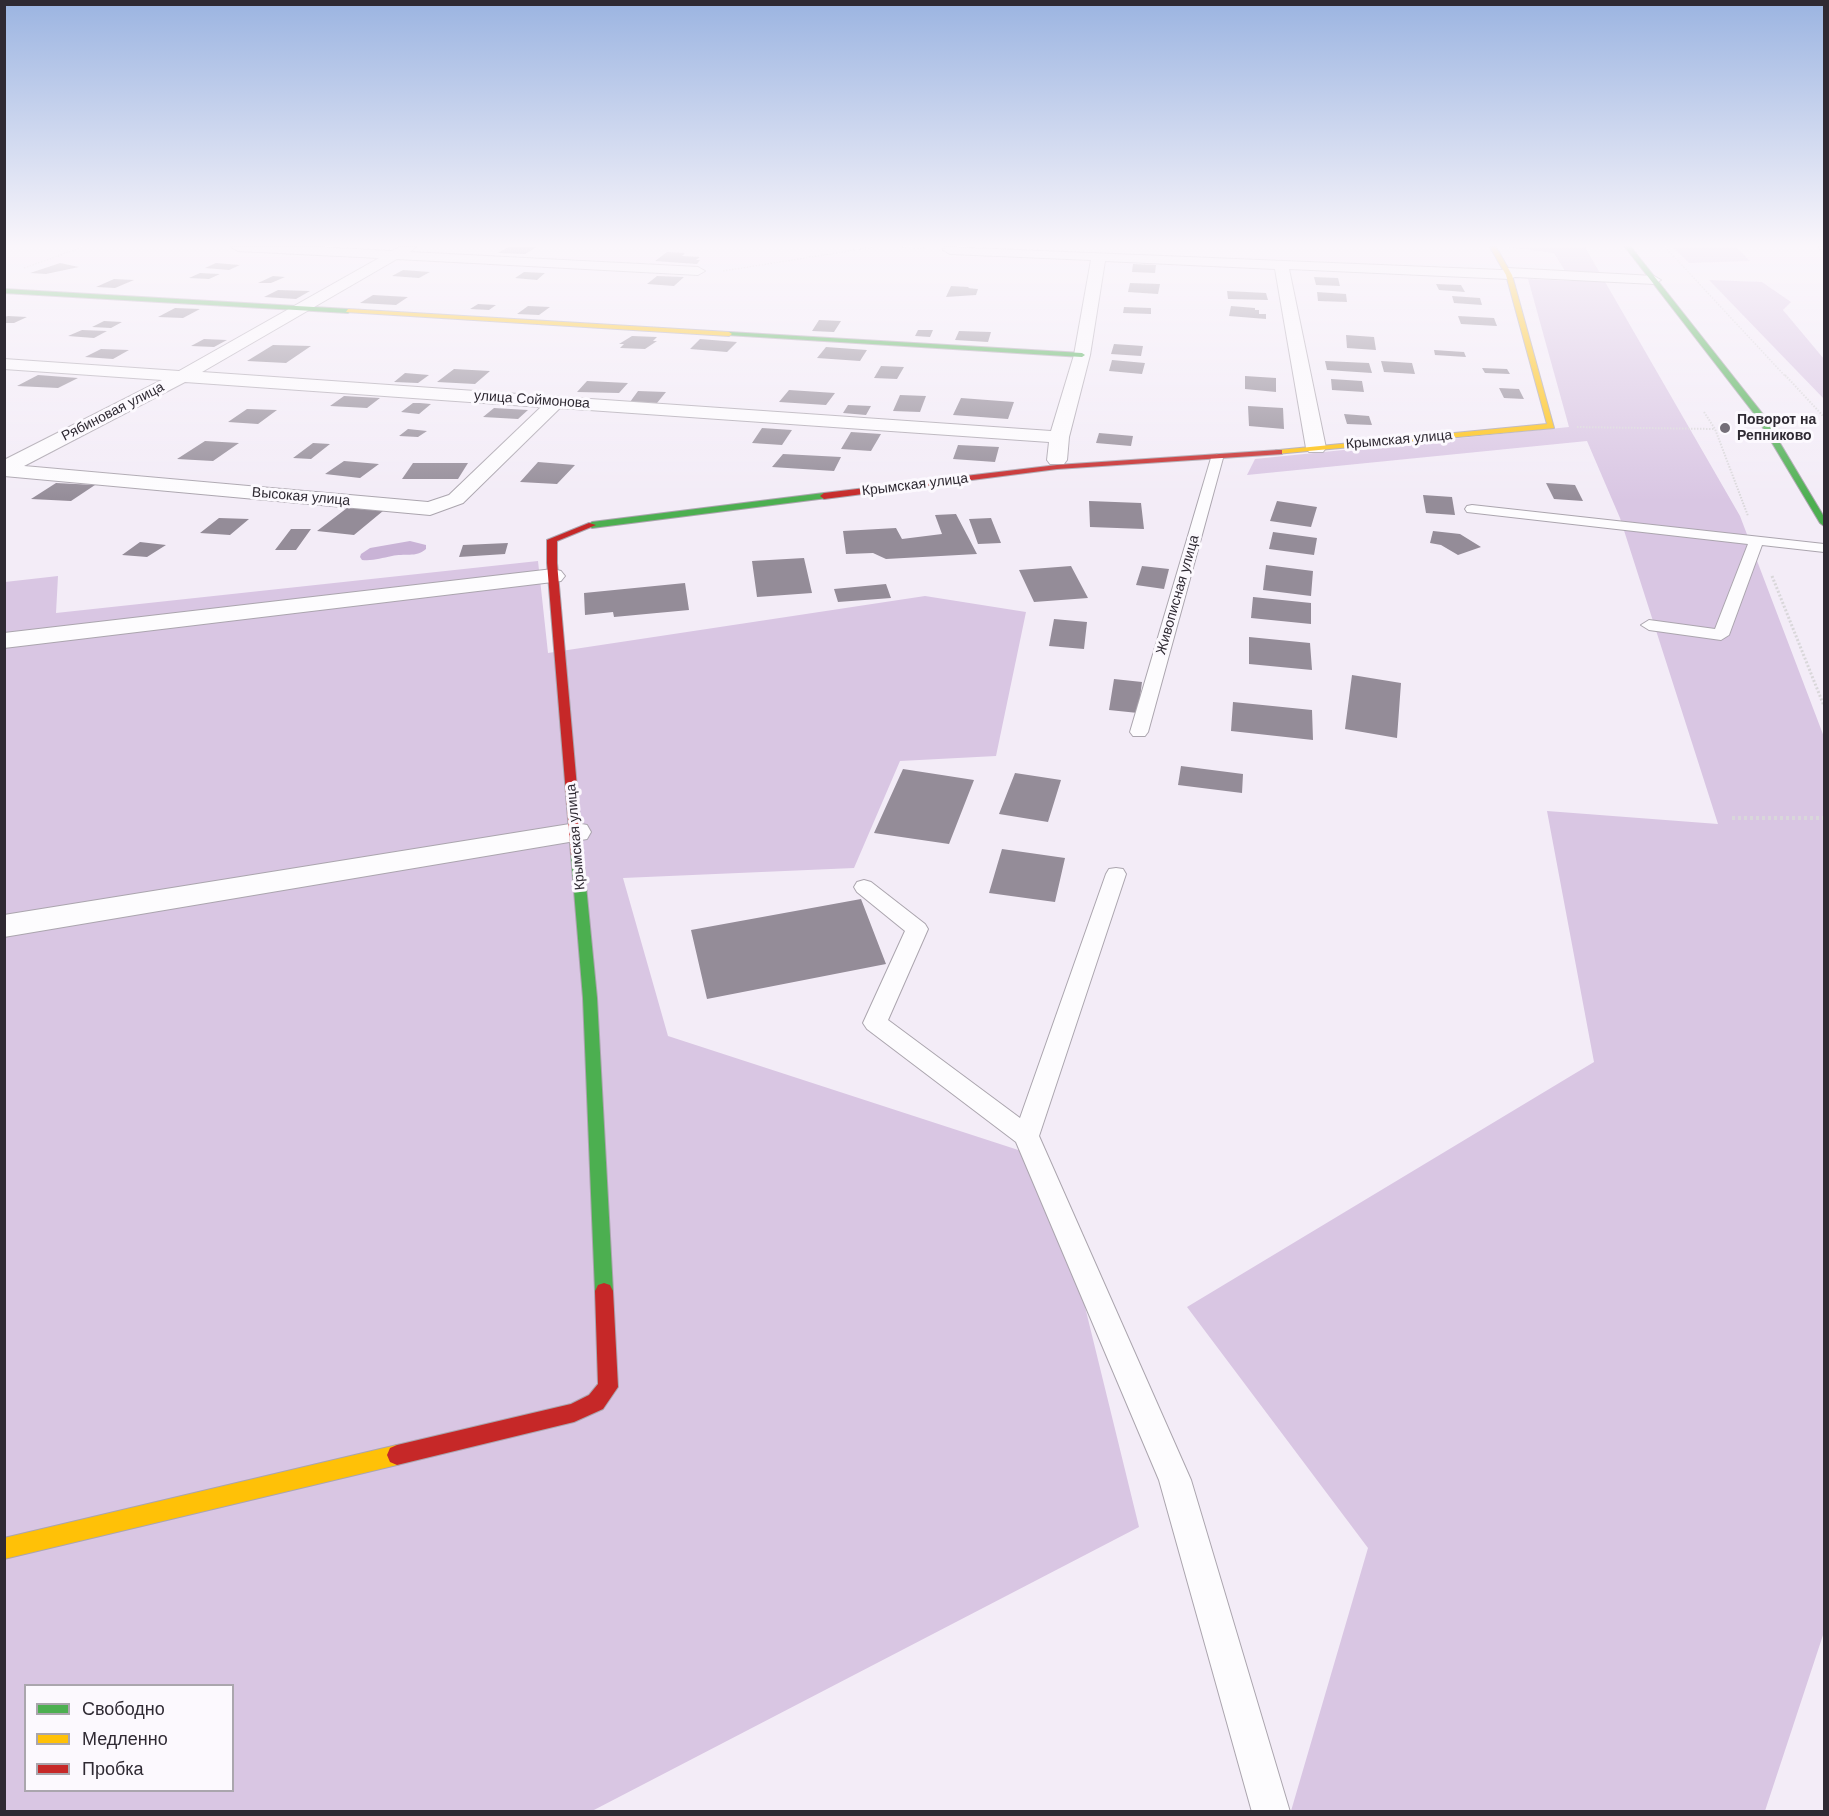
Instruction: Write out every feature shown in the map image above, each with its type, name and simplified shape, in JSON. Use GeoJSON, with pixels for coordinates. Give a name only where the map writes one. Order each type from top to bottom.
{"type":"FeatureCollection","features":[{"type":"Feature","properties":{"kind":"street","name":"Рябиновая улица"},"geometry":{"type":"LineString","coordinates":[[4,469],[263,332]]}},
{"type":"Feature","properties":{"kind":"street"},"geometry":{"type":"LineString","coordinates":[[689,332],[1082,355]]}},
{"type":"Feature","properties":{"kind":"street"},"geometry":{"type":"LineString","coordinates":[[1057,467],[1059,438],[1082,355],[1086,332]]}},
{"type":"Feature","properties":{"kind":"street"},"geometry":{"type":"LineString","coordinates":[[1294,332],[1316,448]]}},
{"type":"Feature","properties":{"kind":"street"},"geometry":{"type":"LineString","coordinates":[[1524,332],[1551,426]]}},
{"type":"Feature","properties":{"kind":"street"},"geometry":{"type":"LineString","coordinates":[[1694,332],[1759,415],[1824,523]]}},
{"type":"Feature","properties":{"kind":"street","name":"улица Соймонова"},"geometry":{"type":"LineString","coordinates":[[4,364],[1059,438]]}},
{"type":"Feature","properties":{"kind":"street","name":"Высокая улица"},"geometry":{"type":"LineString","coordinates":[[4,469],[430,509],[447,505],[456,499],[556,402]]}},
{"type":"Feature","properties":{"kind":"street","name":"Крымская улица"},"geometry":{"type":"LineString","coordinates":[[4,1549],[574,1413],[596,1402],[608,1387],[590,998],[553,576],[552,540],[587,526],[1057,467],[1217,458],[1551,426]]}},
{"type":"Feature","properties":{"kind":"street"},"geometry":{"type":"LineString","coordinates":[[4,641],[553,576]]}},
{"type":"Feature","properties":{"kind":"street"},"geometry":{"type":"LineString","coordinates":[[4,926],[576,832]]}},
{"type":"Feature","properties":{"kind":"lane","name":"Живописная улица"},"geometry":{"type":"LineString","coordinates":[[1139,732],[1217,458]]}},
{"type":"Feature","properties":{"kind":"lane"},"geometry":{"type":"LineString","coordinates":[[1472,510],[1824,548]]}},
{"type":"Feature","properties":{"kind":"lane"},"geometry":{"type":"LineString","coordinates":[[1649,625],[1721,635],[1757,540]]}},
{"type":"Feature","properties":{"kind":"lane"},"geometry":{"type":"LineString","coordinates":[[1026,1136],[1116,874]]}},
{"type":"Feature","properties":{"kind":"lane"},"geometry":{"type":"LineString","coordinates":[[864,887],[916,929],[875,1023],[1026,1136],[1175,1480],[1271,1812]]}},
{"type":"Feature","properties":{"kind":"path"},"geometry":{"type":"LineString","coordinates":[[1744,332],[1824,417]]}},
{"type":"Feature","properties":{"kind":"path"},"geometry":{"type":"LineString","coordinates":[[1704,412],[1714,429],[1824,706]]}},
{"type":"Feature","properties":{"kind":"path"},"geometry":{"type":"LineString","coordinates":[[1551,426],[1714,429]]}},
{"type":"Feature","properties":{"kind":"path"},"geometry":{"type":"LineString","coordinates":[[1732,818],[1824,818]]}},
{"type":"Feature","properties":{"kind":"shaded area"},"geometry":{"type":"Polygon","coordinates":[[[1543,332],[1634,332],[1740,516],[1824,737],[1824,1632],[1765,1811],[1291,1811],[1368,1548],[1187,1307],[1594,1062],[1547,811],[1718,824],[1620,518],[1587,441],[1247,475],[1255,459],[1569,427],[1543,332]]]}},
{"type":"Feature","properties":{"kind":"shaded area"},"geometry":{"type":"Polygon","coordinates":[[[1759,332],[1801,332],[1824,359],[1824,399],[1759,332]]]}},
{"type":"Feature","properties":{"kind":"shaded area"},"geometry":{"type":"Polygon","coordinates":[[[410,541],[426,545],[426,549],[414,554],[374,560],[362,560],[360,557],[370,548],[410,541]]]}},
{"type":"Feature","properties":{"kind":"shaded area"},"geometry":{"type":"Polygon","coordinates":[[[538,561],[548,653],[925,596],[1026,612],[996,756],[900,761],[854,868],[623,878],[668,1036],[1049,1160],[1139,1527],[592,1811],[5,1812],[5,582],[58,576],[56,613],[538,561]]]}},
{"type":"Feature","properties":{"kind":"building"},"geometry":{"type":"Polygon","coordinates":[[[78,332],[106,332],[94,338],[68,336],[78,332]]]}},
{"type":"Feature","properties":{"kind":"building"},"geometry":{"type":"Polygon","coordinates":[[[917,332],[932,332],[930,337],[915,336],[917,332]]]}},
{"type":"Feature","properties":{"kind":"building"},"geometry":{"type":"Polygon","coordinates":[[[959,332],[991,332],[988,342],[955,340],[959,332]]]}},
{"type":"Feature","properties":{"kind":"building"},"geometry":{"type":"Polygon","coordinates":[[[1346,335],[1374,337],[1376,350],[1347,348],[1346,335]]]}},
{"type":"Feature","properties":{"kind":"building"},"geometry":{"type":"Polygon","coordinates":[[[632,336],[657,337],[653,341],[657,341],[645,349],[620,348],[624,344],[619,344],[632,336]]]}},
{"type":"Feature","properties":{"kind":"building"},"geometry":{"type":"Polygon","coordinates":[[[204,339],[227,340],[214,347],[191,346],[204,339]]]}},
{"type":"Feature","properties":{"kind":"building"},"geometry":{"type":"Polygon","coordinates":[[[700,339],[737,342],[727,352],[690,349],[700,339]]]}},
{"type":"Feature","properties":{"kind":"building"},"geometry":{"type":"Polygon","coordinates":[[[1114,344],[1143,346],[1141,356],[1111,354],[1114,344]]]}},
{"type":"Feature","properties":{"kind":"building"},"geometry":{"type":"Polygon","coordinates":[[[273,345],[311,346],[286,363],[247,361],[273,345]]]}},
{"type":"Feature","properties":{"kind":"building"},"geometry":{"type":"Polygon","coordinates":[[[826,347],[867,350],[860,361],[817,358],[826,347]]]}},
{"type":"Feature","properties":{"kind":"building"},"geometry":{"type":"Polygon","coordinates":[[[101,349],[129,350],[113,359],[85,357],[101,349]]]}},
{"type":"Feature","properties":{"kind":"building"},"geometry":{"type":"Polygon","coordinates":[[[1434,350],[1464,352],[1466,357],[1435,355],[1434,350]]]}},
{"type":"Feature","properties":{"kind":"building"},"geometry":{"type":"Polygon","coordinates":[[[1112,360],[1145,363],[1142,374],[1109,371],[1112,360]]]}},
{"type":"Feature","properties":{"kind":"building"},"geometry":{"type":"Polygon","coordinates":[[[1325,361],[1369,363],[1372,373],[1327,370],[1325,361]]]}},
{"type":"Feature","properties":{"kind":"building"},"geometry":{"type":"Polygon","coordinates":[[[1381,361],[1412,363],[1415,374],[1384,372],[1381,361]]]}},
{"type":"Feature","properties":{"kind":"building"},"geometry":{"type":"Polygon","coordinates":[[[881,366],[904,367],[897,379],[874,378],[881,366]]]}},
{"type":"Feature","properties":{"kind":"building"},"geometry":{"type":"Polygon","coordinates":[[[1482,368],[1507,369],[1510,374],[1485,373],[1482,368]]]}},
{"type":"Feature","properties":{"kind":"building"},"geometry":{"type":"Polygon","coordinates":[[[454,369],[490,371],[475,384],[437,382],[454,369]]]}},
{"type":"Feature","properties":{"kind":"building"},"geometry":{"type":"Polygon","coordinates":[[[405,373],[429,375],[418,383],[394,382],[405,373]]]}},
{"type":"Feature","properties":{"kind":"building"},"geometry":{"type":"Polygon","coordinates":[[[38,375],[78,378],[58,388],[17,386],[38,375]]]}},
{"type":"Feature","properties":{"kind":"building"},"geometry":{"type":"Polygon","coordinates":[[[1245,376],[1276,378],[1276,392],[1245,389],[1245,376]]]}},
{"type":"Feature","properties":{"kind":"building"},"geometry":{"type":"Polygon","coordinates":[[[1331,379],[1362,381],[1364,392],[1332,390],[1331,379]]]}},
{"type":"Feature","properties":{"kind":"building"},"geometry":{"type":"Polygon","coordinates":[[[587,381],[628,383],[619,393],[577,392],[587,381]]]}},
{"type":"Feature","properties":{"kind":"building"},"geometry":{"type":"Polygon","coordinates":[[[1499,388],[1519,389],[1524,399],[1504,398],[1499,388]]]}},
{"type":"Feature","properties":{"kind":"building"},"geometry":{"type":"Polygon","coordinates":[[[789,390],[835,393],[826,405],[779,402],[789,390]]]}},
{"type":"Feature","properties":{"kind":"building"},"geometry":{"type":"Polygon","coordinates":[[[638,391],[666,392],[657,403],[630,402],[638,391]]]}},
{"type":"Feature","properties":{"kind":"building"},"geometry":{"type":"Polygon","coordinates":[[[900,395],[926,396],[920,412],[893,411],[900,395]]]}},
{"type":"Feature","properties":{"kind":"building"},"geometry":{"type":"Polygon","coordinates":[[[344,396],[380,398],[367,408],[330,406],[344,396]]]}},
{"type":"Feature","properties":{"kind":"building"},"geometry":{"type":"Polygon","coordinates":[[[961,398],[1014,402],[1008,419],[953,415],[961,398]]]}},
{"type":"Feature","properties":{"kind":"building"},"geometry":{"type":"Polygon","coordinates":[[[413,403],[431,404],[419,414],[401,412],[413,403]]]}},
{"type":"Feature","properties":{"kind":"building"},"geometry":{"type":"Polygon","coordinates":[[[848,405],[871,406],[866,415],[843,413],[848,405]]]}},
{"type":"Feature","properties":{"kind":"building"},"geometry":{"type":"Polygon","coordinates":[[[1248,406],[1283,408],[1284,429],[1249,426],[1248,406]]]}},
{"type":"Feature","properties":{"kind":"building"},"geometry":{"type":"Polygon","coordinates":[[[494,408],[528,410],[518,419],[483,417],[494,408]]]}},
{"type":"Feature","properties":{"kind":"building"},"geometry":{"type":"Polygon","coordinates":[[[247,409],[277,410],[258,424],[228,422],[247,409]]]}},
{"type":"Feature","properties":{"kind":"building"},"geometry":{"type":"Polygon","coordinates":[[[1344,414],[1369,416],[1372,425],[1347,424],[1344,414]]]}},
{"type":"Feature","properties":{"kind":"building"},"geometry":{"type":"Polygon","coordinates":[[[762,428],[792,430],[782,445],[752,443],[762,428]]]}},
{"type":"Feature","properties":{"kind":"building"},"geometry":{"type":"Polygon","coordinates":[[[408,429],[427,431],[418,437],[399,436],[408,429]]]}},
{"type":"Feature","properties":{"kind":"building"},"geometry":{"type":"Polygon","coordinates":[[[851,432],[881,434],[871,451],[841,449],[851,432]]]}},
{"type":"Feature","properties":{"kind":"building"},"geometry":{"type":"Polygon","coordinates":[[[1099,433],[1133,436],[1131,446],[1096,443],[1099,433]]]}},
{"type":"Feature","properties":{"kind":"building"},"geometry":{"type":"Polygon","coordinates":[[[205,441],[239,443],[213,461],[177,459],[205,441]]]}},
{"type":"Feature","properties":{"kind":"building"},"geometry":{"type":"Polygon","coordinates":[[[313,443],[330,444],[311,459],[293,458],[313,443]]]}},
{"type":"Feature","properties":{"kind":"building"},"geometry":{"type":"Polygon","coordinates":[[[958,445],[999,447],[995,462],[953,459],[958,445]]]}},
{"type":"Feature","properties":{"kind":"building"},"geometry":{"type":"Polygon","coordinates":[[[783,454],[841,457],[834,471],[772,467],[783,454]]]}},
{"type":"Feature","properties":{"kind":"building"},"geometry":{"type":"Polygon","coordinates":[[[344,461],[379,464],[360,478],[325,474],[344,461]]]}},
{"type":"Feature","properties":{"kind":"building"},"geometry":{"type":"Polygon","coordinates":[[[538,462],[575,465],[557,484],[520,482],[538,462]]]}},
{"type":"Feature","properties":{"kind":"building"},"geometry":{"type":"Polygon","coordinates":[[[413,463],[468,463],[458,479],[402,479],[413,463]]]}},
{"type":"Feature","properties":{"kind":"building"},"geometry":{"type":"Polygon","coordinates":[[[56,483],[95,485],[71,501],[31,499],[56,483]]]}},
{"type":"Feature","properties":{"kind":"building"},"geometry":{"type":"Polygon","coordinates":[[[1546,483],[1575,485],[1583,501],[1554,499],[1546,483]]]}},
{"type":"Feature","properties":{"kind":"building"},"geometry":{"type":"Polygon","coordinates":[[[1423,495],[1452,497],[1455,515],[1426,513],[1423,495]]]}},
{"type":"Feature","properties":{"kind":"building"},"geometry":{"type":"Polygon","coordinates":[[[1089,501],[1141,503],[1144,529],[1090,527],[1089,501]]]}},
{"type":"Feature","properties":{"kind":"building"},"geometry":{"type":"Polygon","coordinates":[[[1277,501],[1317,507],[1311,527],[1270,521],[1277,501]]]}},
{"type":"Feature","properties":{"kind":"building"},"geometry":{"type":"Polygon","coordinates":[[[347,508],[383,511],[354,535],[317,531],[347,508]]]}},
{"type":"Feature","properties":{"kind":"building"},"geometry":{"type":"Polygon","coordinates":[[[956,514],[977,554],[886,559],[873,553],[846,554],[843,531],[896,528],[902,539],[942,534],[935,515],[956,514]]]}},
{"type":"Feature","properties":{"kind":"building"},"geometry":{"type":"Polygon","coordinates":[[[219,518],[249,519],[230,535],[200,533],[219,518]]]}},
{"type":"Feature","properties":{"kind":"building"},"geometry":{"type":"Polygon","coordinates":[[[991,518],[1001,543],[978,544],[969,519],[991,518]]]}},
{"type":"Feature","properties":{"kind":"building"},"geometry":{"type":"Polygon","coordinates":[[[291,529],[311,529],[296,550],[275,550],[291,529]]]}},
{"type":"Feature","properties":{"kind":"building"},"geometry":{"type":"Polygon","coordinates":[[[1433,531],[1460,534],[1481,547],[1458,555],[1441,545],[1430,543],[1433,531]]]}},
{"type":"Feature","properties":{"kind":"building"},"geometry":{"type":"Polygon","coordinates":[[[1273,532],[1317,538],[1314,555],[1269,549],[1273,532]]]}},
{"type":"Feature","properties":{"kind":"building"},"geometry":{"type":"Polygon","coordinates":[[[140,542],[166,545],[147,557],[122,555],[140,542]]]}},
{"type":"Feature","properties":{"kind":"building"},"geometry":{"type":"Polygon","coordinates":[[[508,543],[505,554],[459,557],[463,545],[508,543]]]}},
{"type":"Feature","properties":{"kind":"building"},"geometry":{"type":"Polygon","coordinates":[[[804,558],[812,593],[757,597],[752,561],[804,558]]]}},
{"type":"Feature","properties":{"kind":"building"},"geometry":{"type":"Polygon","coordinates":[[[1266,565],[1313,571],[1311,596],[1263,590],[1266,565]]]}},
{"type":"Feature","properties":{"kind":"building"},"geometry":{"type":"Polygon","coordinates":[[[1071,566],[1088,598],[1034,602],[1019,570],[1071,566]]]}},
{"type":"Feature","properties":{"kind":"building"},"geometry":{"type":"Polygon","coordinates":[[[1142,566],[1169,569],[1164,589],[1136,585],[1142,566]]]}},
{"type":"Feature","properties":{"kind":"building"},"geometry":{"type":"Polygon","coordinates":[[[685,583],[689,610],[614,617],[613,612],[585,615],[584,593],[685,583]]]}},
{"type":"Feature","properties":{"kind":"building"},"geometry":{"type":"Polygon","coordinates":[[[886,584],[891,598],[838,602],[834,589],[886,584]]]}},
{"type":"Feature","properties":{"kind":"building"},"geometry":{"type":"Polygon","coordinates":[[[1253,597],[1311,603],[1311,624],[1251,618],[1253,597]]]}},
{"type":"Feature","properties":{"kind":"building"},"geometry":{"type":"Polygon","coordinates":[[[1054,619],[1087,622],[1084,649],[1049,646],[1054,619]]]}},
{"type":"Feature","properties":{"kind":"building"},"geometry":{"type":"Polygon","coordinates":[[[1249,637],[1310,643],[1312,670],[1249,664],[1249,637]]]}},
{"type":"Feature","properties":{"kind":"building"},"geometry":{"type":"Polygon","coordinates":[[[1352,675],[1401,683],[1397,738],[1345,729],[1352,675]]]}},
{"type":"Feature","properties":{"kind":"building"},"geometry":{"type":"Polygon","coordinates":[[[1114,679],[1142,682],[1138,713],[1109,710],[1114,679]]]}},
{"type":"Feature","properties":{"kind":"building"},"geometry":{"type":"Polygon","coordinates":[[[1233,702],[1312,710],[1313,740],[1231,731],[1233,702]]]}},
{"type":"Feature","properties":{"kind":"building"},"geometry":{"type":"Polygon","coordinates":[[[1181,766],[1243,774],[1242,793],[1178,785],[1181,766]]]}},
{"type":"Feature","properties":{"kind":"building"},"geometry":{"type":"Polygon","coordinates":[[[903,769],[974,780],[949,844],[874,833],[903,769]]]}},
{"type":"Feature","properties":{"kind":"building"},"geometry":{"type":"Polygon","coordinates":[[[1015,773],[1061,780],[1048,822],[999,814],[1015,773]]]}},
{"type":"Feature","properties":{"kind":"building"},"geometry":{"type":"Polygon","coordinates":[[[1002,849],[1065,858],[1055,902],[989,893],[1002,849]]]}},
{"type":"Feature","properties":{"kind":"building"},"geometry":{"type":"Polygon","coordinates":[[[861,899],[886,964],[707,999],[691,930],[861,899]]]}},
{"type":"Feature","properties":{"kind":"traffic: fast"},"geometry":{"type":"LineString","coordinates":[[1694,332],[1759,415],[1824,523]]}},
{"type":"Feature","properties":{"kind":"traffic: fast"},"geometry":{"type":"LineString","coordinates":[[729,334],[1082,355]]}},
{"type":"Feature","properties":{"kind":"traffic: fast"},"geometry":{"type":"LineString","coordinates":[[592,525],[824,496]]}},
{"type":"Feature","properties":{"kind":"traffic: fast"},"geometry":{"type":"LineString","coordinates":[[577,855],[590,998],[604,1291]]}},
{"type":"Feature","properties":{"kind":"traffic: slow"},"geometry":{"type":"LineString","coordinates":[[692,332],[729,334]]}},
{"type":"Feature","properties":{"kind":"traffic: slow"},"geometry":{"type":"LineString","coordinates":[[1279,452],[1551,426],[1525,332]]}},
{"type":"Feature","properties":{"kind":"traffic: slow"},"geometry":{"type":"LineString","coordinates":[[4,1549],[397,1455]]}},
{"type":"Feature","properties":{"kind":"traffic: jam"},"geometry":{"type":"LineString","coordinates":[[824,496],[1057,467],[1279,452]]}},
{"type":"Feature","properties":{"kind":"traffic: jam"},"geometry":{"type":"LineString","coordinates":[[577,855],[552,563],[552,540],[592,525]]}},
{"type":"Feature","properties":{"kind":"traffic: jam"},"geometry":{"type":"LineString","coordinates":[[397,1455],[574,1413],[596,1402],[608,1387],[604,1291]]}},
{"type":"Feature","properties":{"kind":"place","name":"Поворот на Репниково"},"geometry":{"type":"Point","coordinates":[1725,428]}}]}
